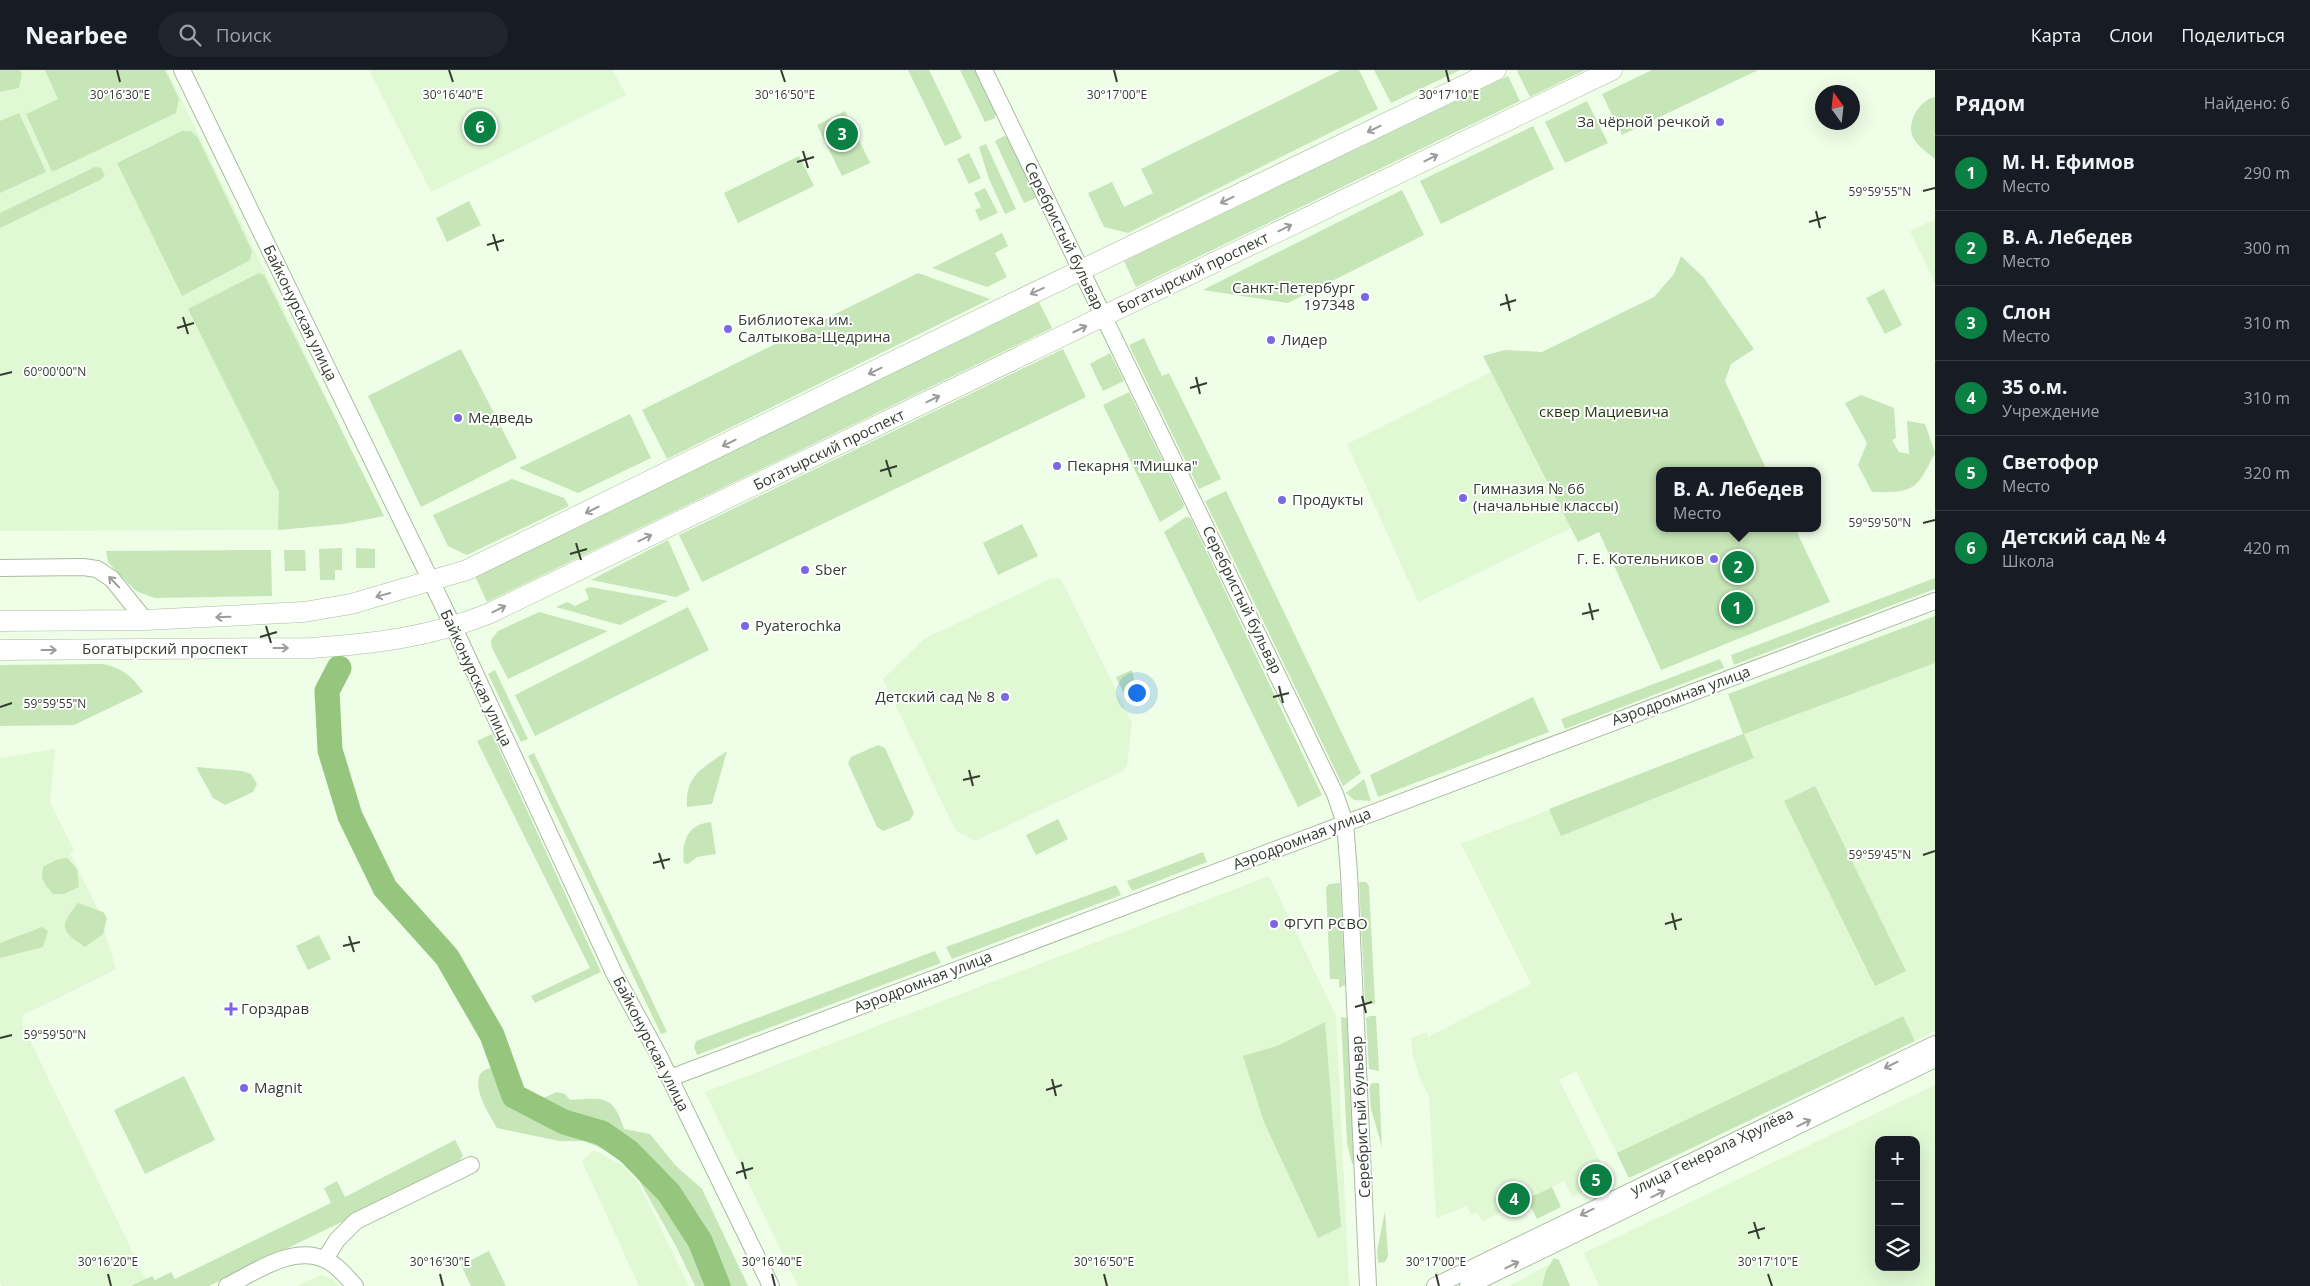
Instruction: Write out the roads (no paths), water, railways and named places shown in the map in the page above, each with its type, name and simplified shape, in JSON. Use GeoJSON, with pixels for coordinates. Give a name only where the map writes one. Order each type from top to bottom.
{"type":"FeatureCollection","features":[{"type":"Feature","properties":{"kind":"main road","name":"Богатырский проспект"},"geometry":{"type":"LineString","coordinates":[[0,621],[145,620],[304,612],[351,604],[430,583],[468,570],[1496,70]]}},
{"type":"Feature","properties":{"kind":"main road","name":"Богатырский проспект"},"geometry":{"type":"LineString","coordinates":[[0,650],[311,648],[360,645],[454,628],[488,614],[1612,70]]}},
{"type":"Feature","properties":{"kind":"street","name":"Байконурская улица"},"geometry":{"type":"LineString","coordinates":[[182,70],[430,583],[454,628],[615,975],[670,1078],[771,1286]]}},
{"type":"Feature","properties":{"kind":"street","name":"Серебристый бульвар"},"geometry":{"type":"LineString","coordinates":[[984,70],[1335,794],[1345,823],[1355,982],[1368,1286]]}},
{"type":"Feature","properties":{"kind":"street"},"geometry":{"type":"LineString","coordinates":[[0,568],[97,569],[112,579],[145,620]]}},
{"type":"Feature","properties":{"kind":"street","name":"Аэродромная улица"},"geometry":{"type":"LineString","coordinates":[[670,1078],[1935,601]]}},
{"type":"Feature","properties":{"kind":"street","name":"улица Генерала Хрулёва"},"geometry":{"type":"LineString","coordinates":[[1435,1286],[1935,1044]]}},
{"type":"Feature","properties":{"kind":"street","name":"улица Генерала Хрулёва"},"geometry":{"type":"LineString","coordinates":[[1468,1286],[1935,1059]]}},
{"type":"Feature","properties":{"kind":"street"},"geometry":{"type":"LineString","coordinates":[[325,1259],[337,1240],[356,1221],[471,1165]]}},
{"type":"Feature","properties":{"kind":"street"},"geometry":{"type":"LineString","coordinates":[[227,1286],[282,1259],[304,1255],[325,1259],[355,1286]]}},
{"type":"Feature","properties":{"kind":"waterway"},"geometry":{"type":"LineString","coordinates":[[339,668],[327,691],[330,750],[350,816],[385,888],[447,957],[492,1035],[514,1096],[564,1122],[602,1133],[629,1152],[669,1193],[700,1241],[718,1286]]}},
{"type":"Feature","properties":{"kind":"place","name":"За чёрной речкой"},"geometry":{"type":"Point","coordinates":[1720,122]}},
{"type":"Feature","properties":{"kind":"place","name":"Детский сад № 4"},"geometry":{"type":"Point","coordinates":[480,127]}},
{"type":"Feature","properties":{"kind":"place","name":"Слон"},"geometry":{"type":"Point","coordinates":[842,134]}},
{"type":"Feature","properties":{"kind":"place","name":"Санкт-Петербург 197348"},"geometry":{"type":"Point","coordinates":[1365,297]}},
{"type":"Feature","properties":{"kind":"place","name":"Библиотека им. Салтыкова-Щедрина"},"geometry":{"type":"Point","coordinates":[728,329]}},
{"type":"Feature","properties":{"kind":"place","name":"Лидер"},"geometry":{"type":"Point","coordinates":[1271,340]}},
{"type":"Feature","properties":{"kind":"place","name":"Медведь"},"geometry":{"type":"Point","coordinates":[458,418]}},
{"type":"Feature","properties":{"kind":"place","name":"Пекарня \"Мишка\""},"geometry":{"type":"Point","coordinates":[1057,466]}},
{"type":"Feature","properties":{"kind":"place","name":"Гимназия № 66 (начальные классы)"},"geometry":{"type":"Point","coordinates":[1463,498]}},
{"type":"Feature","properties":{"kind":"place","name":"Продукты"},"geometry":{"type":"Point","coordinates":[1282,500]}},
{"type":"Feature","properties":{"kind":"place","name":"Г. Е. Котельников"},"geometry":{"type":"Point","coordinates":[1714,559]}},
{"type":"Feature","properties":{"kind":"place","name":"В. А. Лебедев"},"geometry":{"type":"Point","coordinates":[1738,567]}},
{"type":"Feature","properties":{"kind":"place","name":"Sber"},"geometry":{"type":"Point","coordinates":[805,570]}},
{"type":"Feature","properties":{"kind":"place","name":"М. Н. Ефимов"},"geometry":{"type":"Point","coordinates":[1737,608]}},
{"type":"Feature","properties":{"kind":"place","name":"Pyaterochka"},"geometry":{"type":"Point","coordinates":[745,626]}},
{"type":"Feature","properties":{"kind":"place","name":"Детский сад № 8"},"geometry":{"type":"Point","coordinates":[1005,697]}},
{"type":"Feature","properties":{"kind":"place","name":"ФГУП РСВО"},"geometry":{"type":"Point","coordinates":[1274,924]}},
{"type":"Feature","properties":{"kind":"place","name":"Горздрав"},"geometry":{"type":"Point","coordinates":[231,1009]}},
{"type":"Feature","properties":{"kind":"place","name":"Magnit"},"geometry":{"type":"Point","coordinates":[244,1088]}},
{"type":"Feature","properties":{"kind":"place","name":"Светофор"},"geometry":{"type":"Point","coordinates":[1596,1180]}},
{"type":"Feature","properties":{"kind":"place","name":"35 о.м."},"geometry":{"type":"Point","coordinates":[1514,1199]}},
{"type":"Feature","properties":{"kind":"park label","name":"сквер Мациевича"},"geometry":{"type":"Point","coordinates":[1604,412]}}]}
